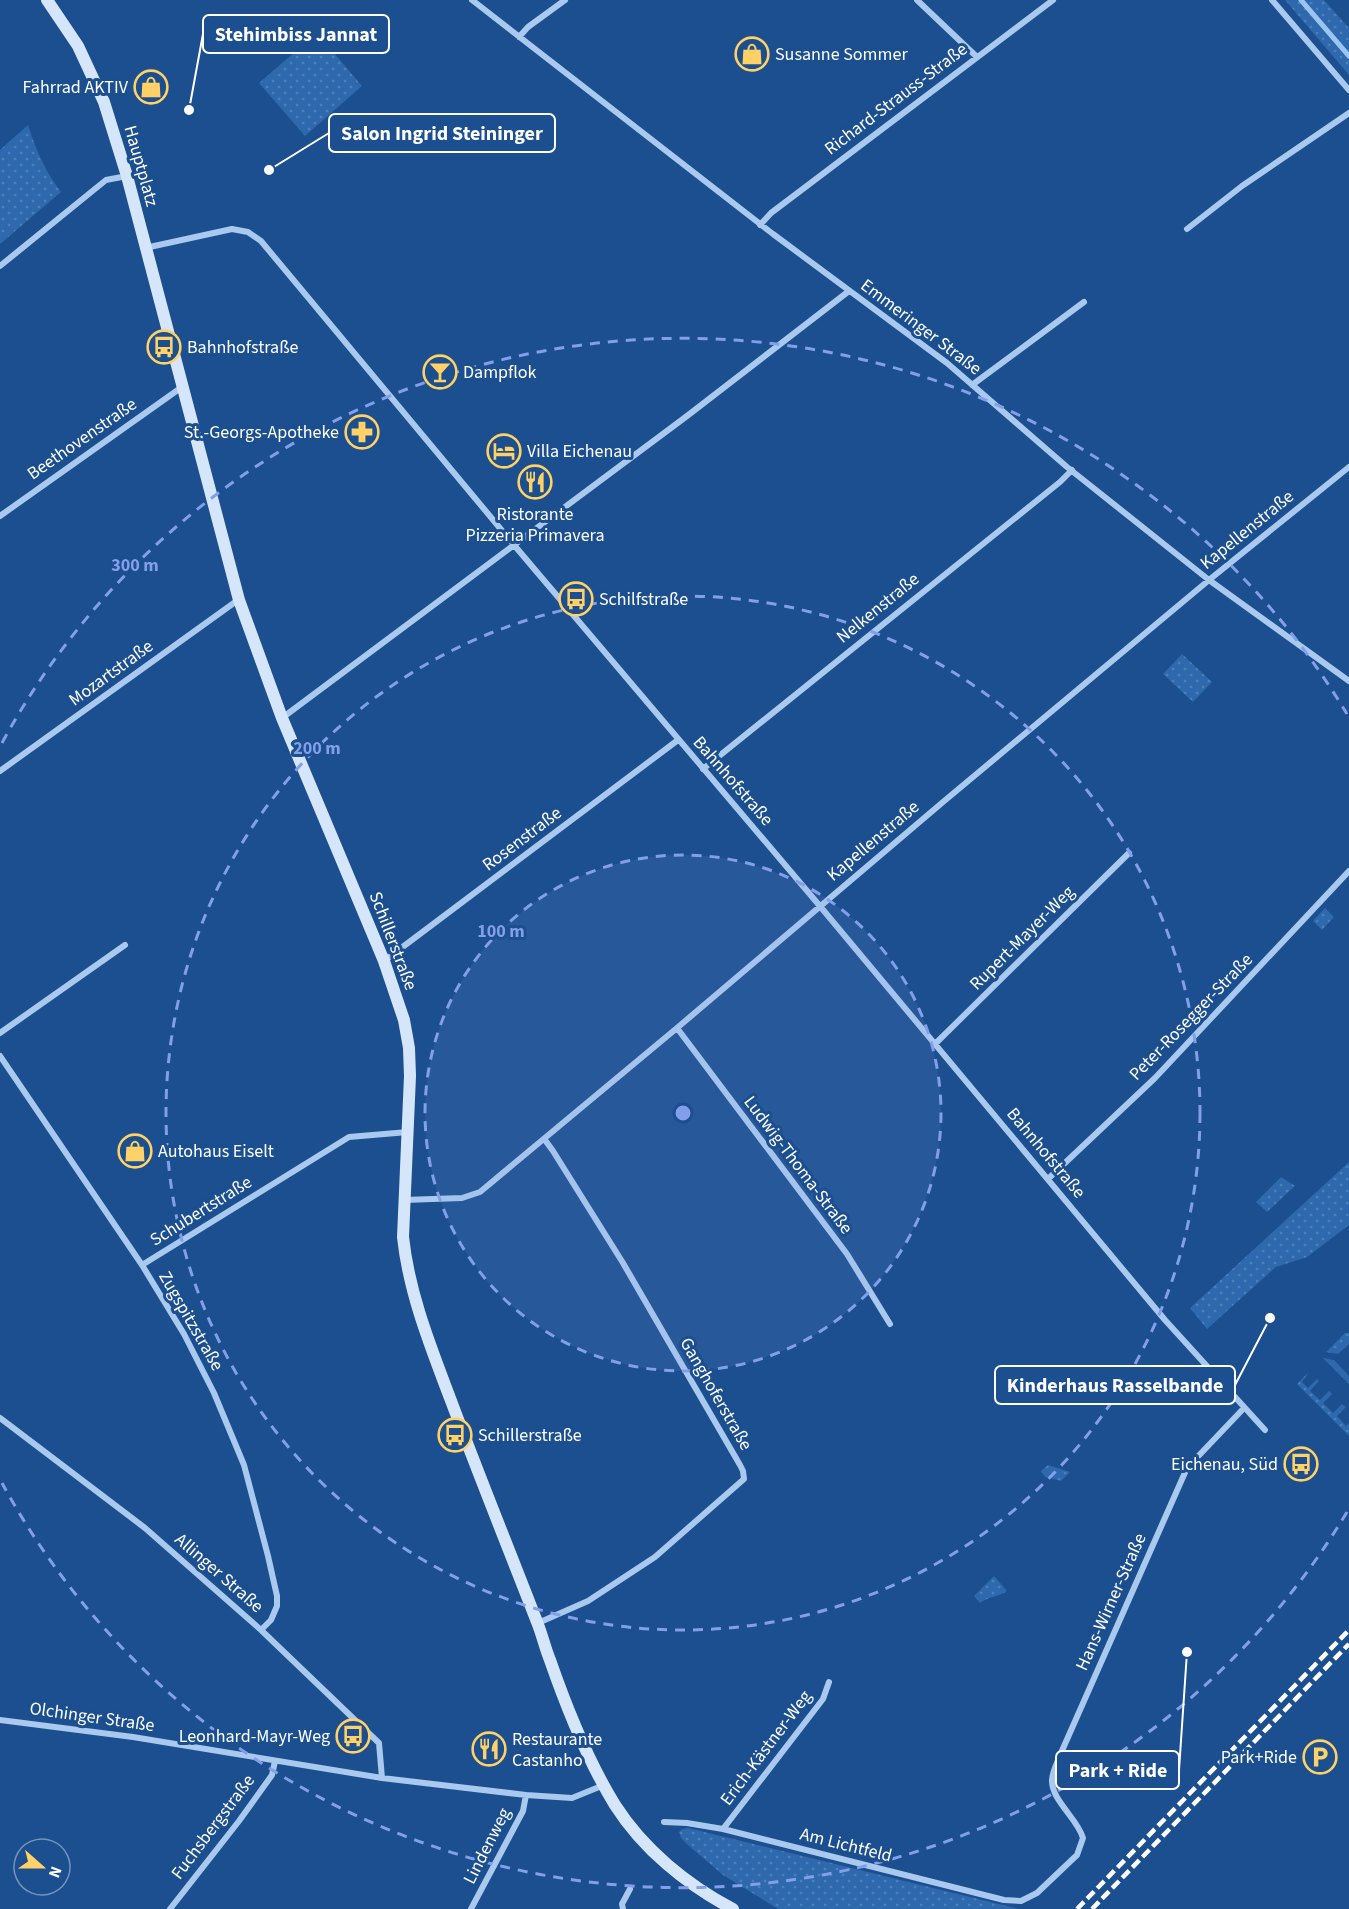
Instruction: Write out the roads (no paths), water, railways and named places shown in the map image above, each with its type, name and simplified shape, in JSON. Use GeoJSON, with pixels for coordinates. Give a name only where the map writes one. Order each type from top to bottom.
{"type":"FeatureCollection","features":[{"type":"Feature","properties":{"kind":"main road","name":"Hauptplatz"},"geometry":{"type":"LineString","coordinates":[[47,0],[78,46],[104,102],[127,176],[144,248]]}},
{"type":"Feature","properties":{"kind":"main road","name":"Schillerstraße"},"geometry":{"type":"LineString","coordinates":[[144,248],[239,600],[282,718],[384,961],[404,1020],[409,1048],[403,1237],[405,1261],[415,1304],[487,1497],[538,1623],[550,1662],[585,1747],[604,1785],[628,1824],[648,1846],[688,1881],[733,1909]]}},
{"type":"Feature","properties":{"kind":"street","name":"Emmeringer Straße"},"geometry":{"type":"LineString","coordinates":[[472,0],[760,225],[972,385],[1072,470],[1209,580],[1349,681]]}},
{"type":"Feature","properties":{"kind":"street"},"geometry":{"type":"LineString","coordinates":[[519,37],[528,27],[565,0]]}},
{"type":"Feature","properties":{"kind":"street"},"geometry":{"type":"LineString","coordinates":[[917,0],[977,57]]}},
{"type":"Feature","properties":{"kind":"street","name":"Richard-Strauss-Straße"},"geometry":{"type":"LineString","coordinates":[[760,225],[771,213],[1053,0]]}},
{"type":"Feature","properties":{"kind":"street"},"geometry":{"type":"LineString","coordinates":[[1272,0],[1349,90]]}},
{"type":"Feature","properties":{"kind":"street"},"geometry":{"type":"LineString","coordinates":[[1186,229],[1242,186],[1349,113]]}},
{"type":"Feature","properties":{"kind":"street"},"geometry":{"type":"LineString","coordinates":[[0,266],[106,180],[127,176]]}},
{"type":"Feature","properties":{"kind":"street","name":"Bahnhofstraße"},"geometry":{"type":"LineString","coordinates":[[144,248],[232,229],[248,232],[261,241],[514,545],[1049,1178],[1165,1320],[1265,1430]]}},
{"type":"Feature","properties":{"kind":"street"},"geometry":{"type":"LineString","coordinates":[[282,718],[687,416],[849,291]]}},
{"type":"Feature","properties":{"kind":"street"},"geometry":{"type":"LineString","coordinates":[[972,385],[1084,302]]}},
{"type":"Feature","properties":{"kind":"street","name":"Beethovenstraße"},"geometry":{"type":"LineString","coordinates":[[0,516],[182,387]]}},
{"type":"Feature","properties":{"kind":"street","name":"Kapellenstraße"},"geometry":{"type":"LineString","coordinates":[[403,1200],[462,1198],[480,1192],[545,1140],[819,905],[1209,580],[1349,467]]}},
{"type":"Feature","properties":{"kind":"street","name":"Nelkenstraße"},"geometry":{"type":"LineString","coordinates":[[703,769],[1072,470]]}},
{"type":"Feature","properties":{"kind":"street","name":"Mozartstraße"},"geometry":{"type":"LineString","coordinates":[[0,771],[239,600]]}},
{"type":"Feature","properties":{"kind":"street","name":"Rosenstraße"},"geometry":{"type":"LineString","coordinates":[[384,961],[678,740]]}},
{"type":"Feature","properties":{"kind":"street","name":"Rupert-Mayer-Weg"},"geometry":{"type":"LineString","coordinates":[[935,1044],[1129,853]]}},
{"type":"Feature","properties":{"kind":"street","name":"Peter-Rosegger-Straße"},"geometry":{"type":"LineString","coordinates":[[1049,1178],[1155,1078],[1349,871]]}},
{"type":"Feature","properties":{"kind":"street"},"geometry":{"type":"LineString","coordinates":[[0,1033],[125,945]]}},
{"type":"Feature","properties":{"kind":"street","name":"Ludwig-Thoma-Straße"},"geometry":{"type":"LineString","coordinates":[[677,1028],[847,1254],[890,1324]]}},
{"type":"Feature","properties":{"kind":"street","name":"Zugspitzstraße"},"geometry":{"type":"LineString","coordinates":[[0,1056],[142,1265],[190,1343],[214,1393],[244,1465],[277,1596],[277,1606],[271,1620],[261,1630]]}},
{"type":"Feature","properties":{"kind":"street","name":"Schubertstraße"},"geometry":{"type":"LineString","coordinates":[[142,1265],[349,1137],[408,1132]]}},
{"type":"Feature","properties":{"kind":"street","name":"Ganghoferstraße"},"geometry":{"type":"LineString","coordinates":[[538,1623],[588,1602],[656,1557],[744,1479],[740,1465],[623,1263],[554,1150],[545,1140]]}},
{"type":"Feature","properties":{"kind":"street","name":"Hans-Wirner-Straße"},"geometry":{"type":"LineString","coordinates":[[1021,1901],[1037,1893],[1077,1855],[1083,1838],[1077,1823],[1055,1794],[1052,1782],[1061,1753],[1187,1468],[1244,1408]]}},
{"type":"Feature","properties":{"kind":"street","name":"Allinger Straße"},"geometry":{"type":"LineString","coordinates":[[0,1418],[145,1528],[261,1630],[379,1743],[382,1778]]}},
{"type":"Feature","properties":{"kind":"street","name":"Erich-Kästner-Weg"},"geometry":{"type":"LineString","coordinates":[[723,1829],[823,1700],[829,1682]]}},
{"type":"Feature","properties":{"kind":"street","name":"Olchinger Straße"},"geometry":{"type":"LineString","coordinates":[[0,1720],[133,1737],[382,1778],[526,1795],[572,1798],[604,1785]]}},
{"type":"Feature","properties":{"kind":"street","name":"Fuchsbergstraße"},"geometry":{"type":"LineString","coordinates":[[170,1909],[272,1775],[275,1761]]}},
{"type":"Feature","properties":{"kind":"street","name":"Lindenweg"},"geometry":{"type":"LineString","coordinates":[[471,1909],[523,1810],[526,1795]]}},
{"type":"Feature","properties":{"kind":"street","name":"Am Lichtfeld"},"geometry":{"type":"LineString","coordinates":[[664,1822],[687,1822],[723,1829],[1004,1900],[1021,1901]]}},
{"type":"Feature","properties":{"kind":"street"},"geometry":{"type":"LineString","coordinates":[[623,1909],[622,1904],[630,1889]]}},
{"type":"Feature","properties":{"kind":"waterway"},"geometry":{"type":"LineString","coordinates":[[1301,0],[1349,56]]}},
{"type":"Feature","properties":{"kind":"railway"},"geometry":{"type":"LineString","coordinates":[[1077,1909],[1349,1630]]}},
{"type":"Feature","properties":{"kind":"railway"},"geometry":{"type":"LineString","coordinates":[[1092,1909],[1349,1644]]}},
{"type":"Feature","properties":{"kind":"place","name":"Susanne Sommer"},"geometry":{"type":"Point","coordinates":[752,54]}},
{"type":"Feature","properties":{"kind":"place","name":"Fahrrad AKTIV"},"geometry":{"type":"Point","coordinates":[151,87]}},
{"type":"Feature","properties":{"kind":"place","name":"Stehimbiss Jannat"},"geometry":{"type":"Point","coordinates":[189,110]}},
{"type":"Feature","properties":{"kind":"place","name":"Salon Ingrid Steininger"},"geometry":{"type":"Point","coordinates":[269,170]}},
{"type":"Feature","properties":{"kind":"place","name":"Bahnhofstraße"},"geometry":{"type":"Point","coordinates":[164,347]}},
{"type":"Feature","properties":{"kind":"place","name":"Dampflok"},"geometry":{"type":"Point","coordinates":[440,372]}},
{"type":"Feature","properties":{"kind":"place","name":"St.-Georgs-Apotheke"},"geometry":{"type":"Point","coordinates":[362,432]}},
{"type":"Feature","properties":{"kind":"place","name":"Villa Eichenau"},"geometry":{"type":"Point","coordinates":[504,451]}},
{"type":"Feature","properties":{"kind":"place","name":"Ristorante Pizzeria Primavera"},"geometry":{"type":"Point","coordinates":[535,482]}},
{"type":"Feature","properties":{"kind":"place","name":"Schilfstraße"},"geometry":{"type":"Point","coordinates":[576,599]}},
{"type":"Feature","properties":{"kind":"place","name":"Autohaus Eiselt"},"geometry":{"type":"Point","coordinates":[135,1151]}},
{"type":"Feature","properties":{"kind":"place","name":"Kinderhaus Rasselbande"},"geometry":{"type":"Point","coordinates":[1270,1318]}},
{"type":"Feature","properties":{"kind":"place","name":"Schillerstraße"},"geometry":{"type":"Point","coordinates":[455,1435]}},
{"type":"Feature","properties":{"kind":"place","name":"Eichenau, Süd"},"geometry":{"type":"Point","coordinates":[1301,1464]}},
{"type":"Feature","properties":{"kind":"place","name":"Park + Ride"},"geometry":{"type":"Point","coordinates":[1187,1652]}},
{"type":"Feature","properties":{"kind":"place","name":"Leonhard-Mayr-Weg"},"geometry":{"type":"Point","coordinates":[353,1736]}},
{"type":"Feature","properties":{"kind":"place","name":"Restaurante Castanho"},"geometry":{"type":"Point","coordinates":[489,1749]}},
{"type":"Feature","properties":{"kind":"place","name":"Park+Ride"},"geometry":{"type":"Point","coordinates":[1320,1757]}}]}
